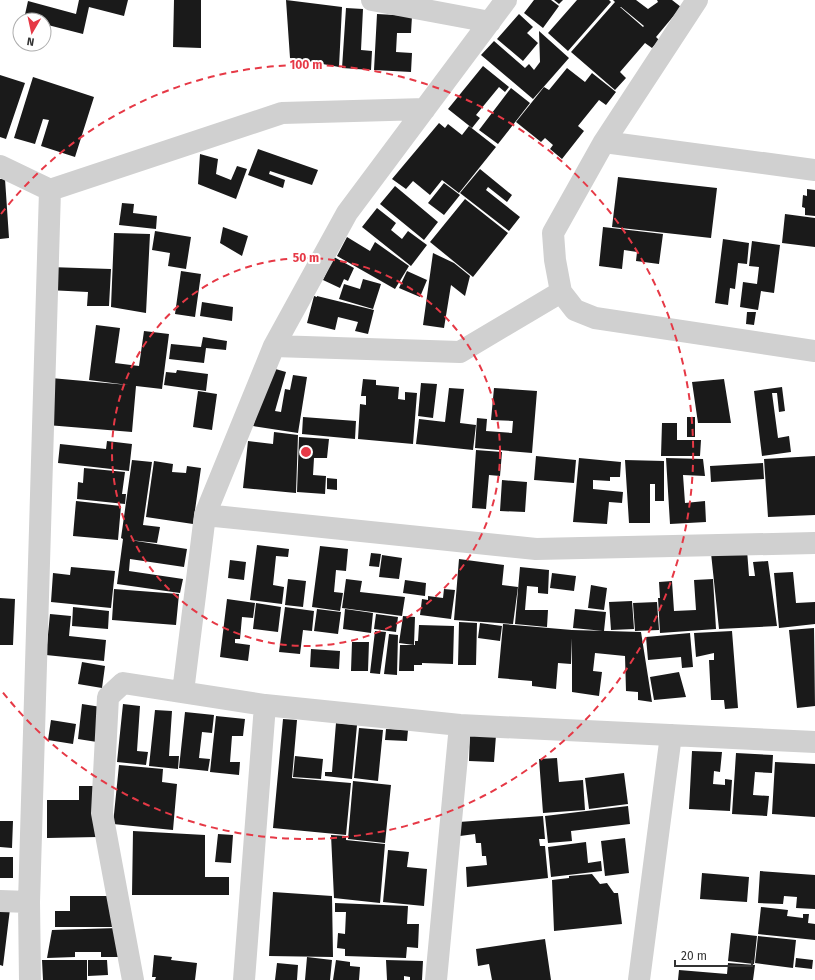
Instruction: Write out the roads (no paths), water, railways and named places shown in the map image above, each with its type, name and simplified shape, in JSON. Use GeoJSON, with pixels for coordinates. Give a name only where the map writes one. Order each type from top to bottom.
{"type":"FeatureCollection","features":[{"type":"Feature","properties":{"kind":"street"},"geometry":{"type":"LineString","coordinates":[[372,0],[490,22]]}},
{"type":"Feature","properties":{"kind":"street"},"geometry":{"type":"LineString","coordinates":[[183,692],[205,515],[274,346],[347,213],[506,0]]}},
{"type":"Feature","properties":{"kind":"street"},"geometry":{"type":"LineString","coordinates":[[697,0],[604,142],[553,233],[555,260],[561,292],[574,310],[595,318],[815,351]]}},
{"type":"Feature","properties":{"kind":"street"},"geometry":{"type":"LineString","coordinates":[[0,166],[50,190],[282,113],[425,109]]}},
{"type":"Feature","properties":{"kind":"street"},"geometry":{"type":"LineString","coordinates":[[604,142],[815,170]]}},
{"type":"Feature","properties":{"kind":"street"},"geometry":{"type":"LineString","coordinates":[[30,980],[29,902],[50,190]]}},
{"type":"Feature","properties":{"kind":"street"},"geometry":{"type":"LineString","coordinates":[[274,346],[460,352],[561,292]]}},
{"type":"Feature","properties":{"kind":"street"},"geometry":{"type":"LineString","coordinates":[[205,515],[536,549],[815,543]]}},
{"type":"Feature","properties":{"kind":"street"},"geometry":{"type":"LineString","coordinates":[[133,980],[102,813],[108,697],[123,683],[265,705],[460,725],[815,742]]}},
{"type":"Feature","properties":{"kind":"street"},"geometry":{"type":"LineString","coordinates":[[244,980],[265,705]]}},
{"type":"Feature","properties":{"kind":"street"},"geometry":{"type":"LineString","coordinates":[[436,980],[460,725]]}},
{"type":"Feature","properties":{"kind":"street"},"geometry":{"type":"LineString","coordinates":[[639,980],[671,735]]}},
{"type":"Feature","properties":{"kind":"street"},"geometry":{"type":"LineString","coordinates":[[0,901],[29,902]]}}]}
